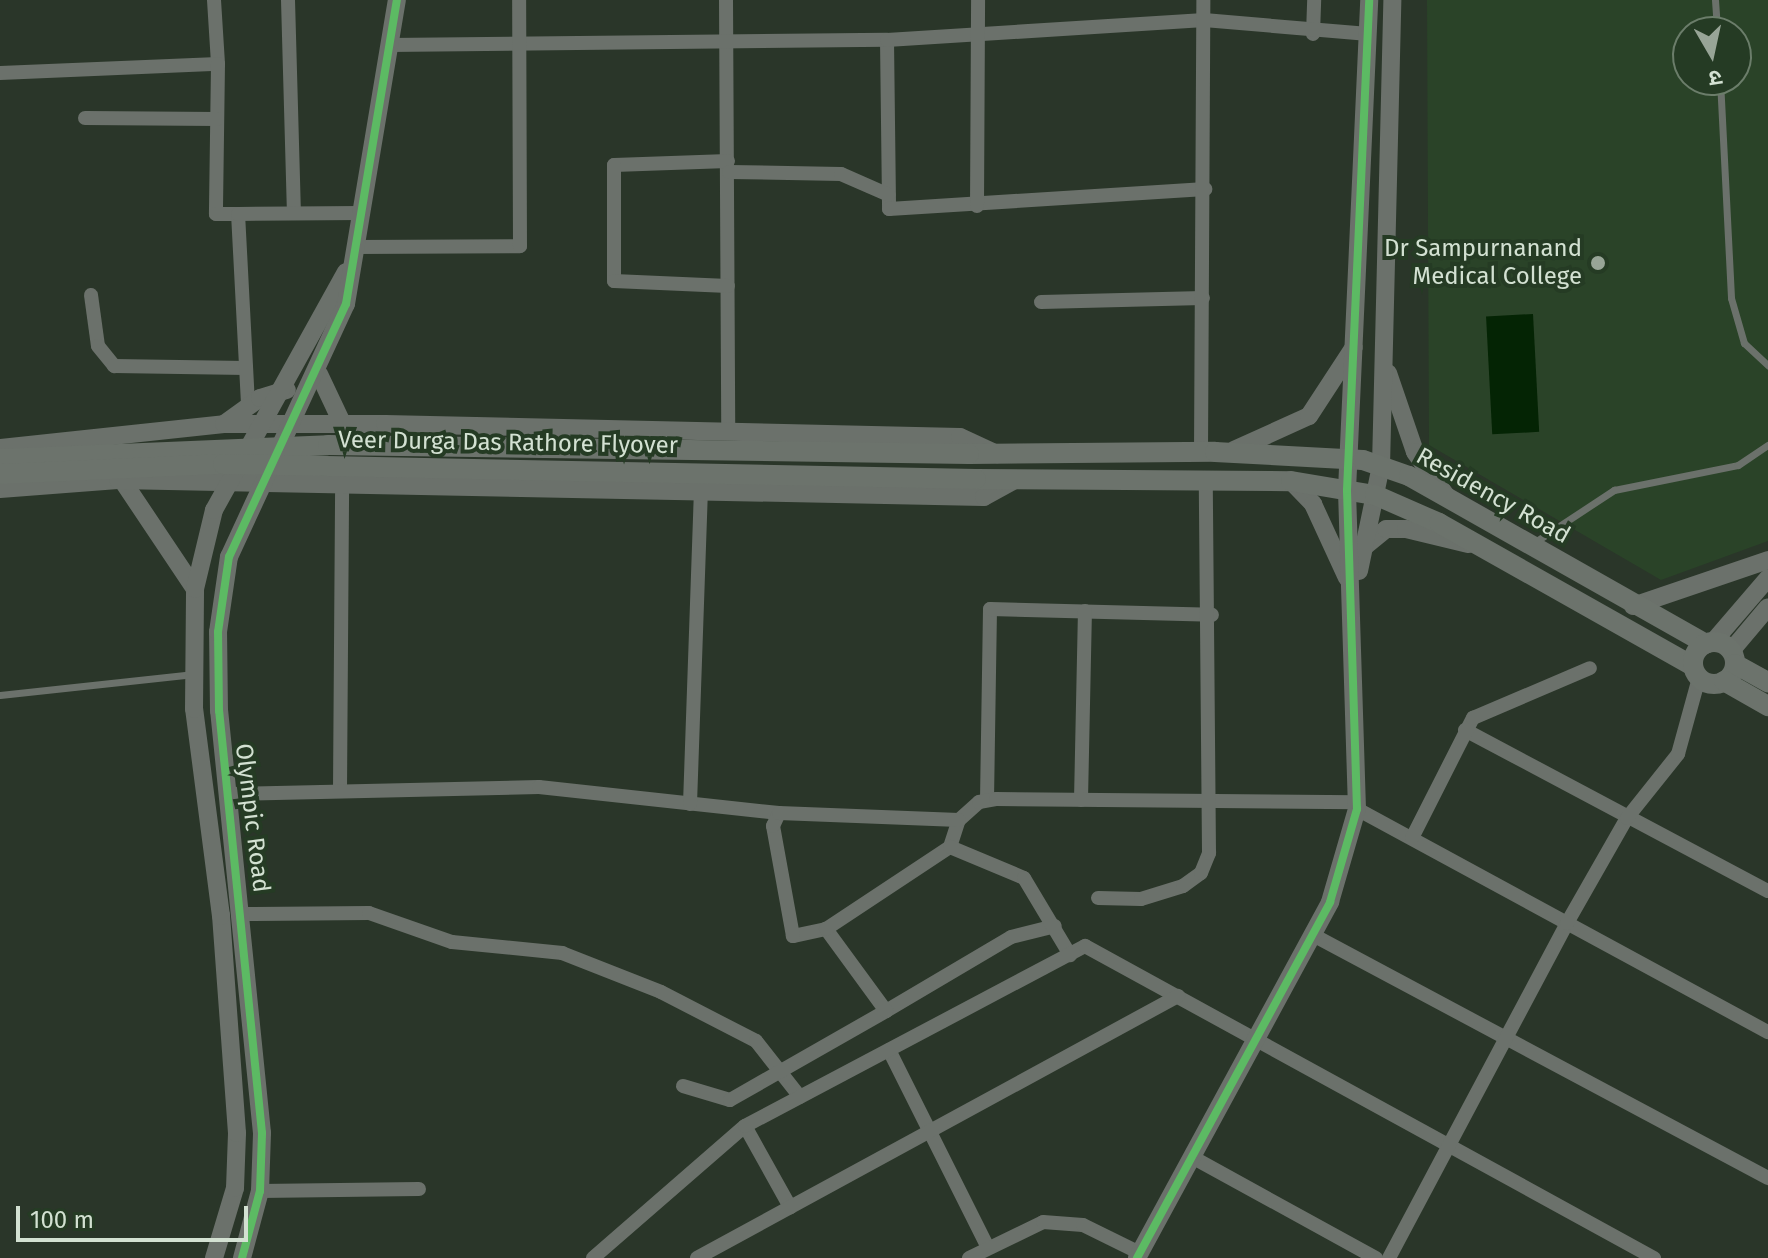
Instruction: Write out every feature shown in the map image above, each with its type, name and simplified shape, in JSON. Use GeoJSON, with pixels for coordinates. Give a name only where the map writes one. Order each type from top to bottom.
{"type":"FeatureCollection","features":[{"type":"Feature","properties":{"kind":"main road","name":"Veer Durga Das Rathore Flyover"},"geometry":{"type":"LineString","coordinates":[[0,459],[328,445],[997,454]]}},
{"type":"Feature","properties":{"kind":"main road","name":"Residency Road"},"geometry":{"type":"LineString","coordinates":[[997,454],[1208,452],[1349,458],[1381,466],[1531,545],[1768,682]]}},
{"type":"Feature","properties":{"kind":"main road","name":"Veer Durga Das Rathore Flyover"},"geometry":{"type":"LineString","coordinates":[[0,474],[223,464],[1016,479]]}},
{"type":"Feature","properties":{"kind":"main road","name":"Residency Road"},"geometry":{"type":"LineString","coordinates":[[1016,479],[1291,481],[1375,495],[1486,549],[1696,672]]}},
{"type":"Feature","properties":{"kind":"main road","name":"Residency Road"},"geometry":{"type":"LineString","coordinates":[[1722,656],[1768,706]]}},
{"type":"Feature","properties":{"kind":"main road"},"geometry":{"type":"LineString","coordinates":[[1696,672],[1722,656]]}},
{"type":"Feature","properties":{"kind":"main road"},"geometry":{"type":"LineString","coordinates":[[1696,672],[1722,656]]}},
{"type":"Feature","properties":{"kind":"street"},"geometry":{"type":"LineString","coordinates":[[214,0],[218,64],[216,214],[361,213]]}},
{"type":"Feature","properties":{"kind":"street"},"geometry":{"type":"LineString","coordinates":[[288,0],[294,213]]}},
{"type":"Feature","properties":{"kind":"street","name":"Olympic Road"},"geometry":{"type":"LineString","coordinates":[[246,1256],[260,1191],[244,914],[218,632],[229,557],[289,425],[319,374],[346,304],[397,0]]}},
{"type":"Feature","properties":{"kind":"street"},"geometry":{"type":"LineString","coordinates":[[354,253],[520,246],[519,0]]}},
{"type":"Feature","properties":{"kind":"street"},"geometry":{"type":"LineString","coordinates":[[726,0],[729,43],[728,431]]}},
{"type":"Feature","properties":{"kind":"street"},"geometry":{"type":"LineString","coordinates":[[977,206],[978,0]]}},
{"type":"Feature","properties":{"kind":"street"},"geometry":{"type":"LineString","coordinates":[[1203,0],[1203,298],[1208,452],[1245,448],[1309,416],[1358,336]]}},
{"type":"Feature","properties":{"kind":"street"},"geometry":{"type":"LineString","coordinates":[[1313,34],[1314,0]]}},
{"type":"Feature","properties":{"kind":"street"},"geometry":{"type":"LineString","coordinates":[[969,1258],[1043,1222],[1070,1222],[1142,1256],[1192,1157],[1313,935],[1348,856],[1357,805],[1353,596],[1347,490],[1358,336],[1369,0]]}},
{"type":"Feature","properties":{"kind":"street"},"geometry":{"type":"LineString","coordinates":[[1353,596],[1381,466],[1392,0]]}},
{"type":"Feature","properties":{"kind":"street"},"geometry":{"type":"LineString","coordinates":[[389,45],[887,40],[1204,20],[1313,34],[1368,34]]}},
{"type":"Feature","properties":{"kind":"street"},"geometry":{"type":"LineString","coordinates":[[887,40],[889,209],[977,206],[1205,189]]}},
{"type":"Feature","properties":{"kind":"street"},"geometry":{"type":"LineString","coordinates":[[0,73],[218,64]]}},
{"type":"Feature","properties":{"kind":"street"},"geometry":{"type":"LineString","coordinates":[[85,118],[217,119]]}},
{"type":"Feature","properties":{"kind":"street"},"geometry":{"type":"LineString","coordinates":[[728,286],[614,281],[614,165],[728,167],[841,174],[889,195]]}},
{"type":"Feature","properties":{"kind":"street"},"geometry":{"type":"LineString","coordinates":[[238,214],[248,404]]}},
{"type":"Feature","properties":{"kind":"street","name":"Olympic Road"},"geometry":{"type":"LineString","coordinates":[[214,1258],[223,1238],[236,1164],[232,1038],[192,674],[195,589],[227,484],[287,390],[354,253]]}},
{"type":"Feature","properties":{"kind":"street"},"geometry":{"type":"LineString","coordinates":[[91,295],[98,346],[114,366],[246,368]]}},
{"type":"Feature","properties":{"kind":"street"},"geometry":{"type":"LineString","coordinates":[[1041,302],[1203,298]]}},
{"type":"Feature","properties":{"kind":"street"},"geometry":{"type":"LineString","coordinates":[[1383,355],[1415,452],[1451,501]]}},
{"type":"Feature","properties":{"kind":"street"},"geometry":{"type":"LineString","coordinates":[[319,374],[343,425]]}},
{"type":"Feature","properties":{"kind":"street"},"geometry":{"type":"LineString","coordinates":[[224,424],[248,404],[287,390]]}},
{"type":"Feature","properties":{"kind":"street"},"geometry":{"type":"LineString","coordinates":[[0,448],[224,424],[728,431],[972,438],[997,454]]}},
{"type":"Feature","properties":{"kind":"street"},"geometry":{"type":"LineString","coordinates":[[122,436],[118,480],[195,589]]}},
{"type":"Feature","properties":{"kind":"street"},"geometry":{"type":"LineString","coordinates":[[0,489],[118,480],[342,488],[984,497],[1016,479]]}},
{"type":"Feature","properties":{"kind":"street"},"geometry":{"type":"LineString","coordinates":[[1098,898],[1141,899],[1193,880],[1209,853],[1212,615],[1206,480]]}},
{"type":"Feature","properties":{"kind":"street"},"geometry":{"type":"LineString","coordinates":[[1291,481],[1313,504],[1353,596]]}},
{"type":"Feature","properties":{"kind":"street"},"geometry":{"type":"LineString","coordinates":[[340,790],[342,488]]}},
{"type":"Feature","properties":{"kind":"street"},"geometry":{"type":"LineString","coordinates":[[690,804],[701,492]]}},
{"type":"Feature","properties":{"kind":"street"},"geometry":{"type":"LineString","coordinates":[[1364,547],[1386,529],[1406,529],[1486,549]]}},
{"type":"Feature","properties":{"kind":"street"},"geometry":{"type":"LineString","coordinates":[[1633,606],[1768,560]]}},
{"type":"Feature","properties":{"kind":"street"},"geometry":{"type":"LineString","coordinates":[[1722,656],[1768,578]]}},
{"type":"Feature","properties":{"kind":"street"},"geometry":{"type":"LineString","coordinates":[[1722,656],[1768,607]]}},
{"type":"Feature","properties":{"kind":"street"},"geometry":{"type":"LineString","coordinates":[[987,800],[990,609],[1212,615]]}},
{"type":"Feature","properties":{"kind":"street"},"geometry":{"type":"LineString","coordinates":[[1081,800],[1085,611]]}},
{"type":"Feature","properties":{"kind":"street"},"geometry":{"type":"LineString","coordinates":[[1412,838],[1465,730],[1482,709],[1590,668]]}},
{"type":"Feature","properties":{"kind":"street"},"geometry":{"type":"LineString","coordinates":[[1389,1258],[1567,923],[1627,818],[1678,754],[1696,672]]}},
{"type":"Feature","properties":{"kind":"street"},"geometry":{"type":"LineString","coordinates":[[1465,730],[1768,891]]}},
{"type":"Feature","properties":{"kind":"street"},"geometry":{"type":"LineString","coordinates":[[231,794],[539,787],[779,813],[959,820]]}},
{"type":"Feature","properties":{"kind":"street"},"geometry":{"type":"LineString","coordinates":[[779,813],[773,826],[793,936],[826,929],[950,847],[959,820],[987,800],[1357,805],[1768,1032]]}},
{"type":"Feature","properties":{"kind":"street"},"geometry":{"type":"LineString","coordinates":[[950,847],[1024,878],[1070,955]]}},
{"type":"Feature","properties":{"kind":"street"},"geometry":{"type":"LineString","coordinates":[[244,914],[369,913],[452,942],[543,947],[678,1000],[756,1041],[800,1097]]}},
{"type":"Feature","properties":{"kind":"street"},"geometry":{"type":"LineString","coordinates":[[683,1086],[730,1100],[1011,937],[1055,926]]}},
{"type":"Feature","properties":{"kind":"street"},"geometry":{"type":"LineString","coordinates":[[826,929],[886,1011]]}},
{"type":"Feature","properties":{"kind":"street"},"geometry":{"type":"LineString","coordinates":[[1313,935],[1768,1178]]}},
{"type":"Feature","properties":{"kind":"street"},"geometry":{"type":"LineString","coordinates":[[593,1258],[745,1126],[1085,946],[1449,1143],[1644,1256]]}},
{"type":"Feature","properties":{"kind":"street"},"geometry":{"type":"LineString","coordinates":[[697,1258],[1178,996]]}},
{"type":"Feature","properties":{"kind":"street"},"geometry":{"type":"LineString","coordinates":[[889,1050],[988,1248]]}},
{"type":"Feature","properties":{"kind":"street"},"geometry":{"type":"LineString","coordinates":[[745,1126],[790,1207]]}},
{"type":"Feature","properties":{"kind":"street"},"geometry":{"type":"LineString","coordinates":[[1192,1157],[1376,1258]]}},
{"type":"Feature","properties":{"kind":"street"},"geometry":{"type":"LineString","coordinates":[[260,1191],[419,1189]]}},
{"type":"Feature","properties":{"kind":"street"},"geometry":{"type":"LineString","coordinates":[[223,1238],[246,1256]]}},
{"type":"Feature","properties":{"kind":"lane"},"geometry":{"type":"LineString","coordinates":[[1721,96],[1731,298],[1744,343],[1768,365]]}},
{"type":"Feature","properties":{"kind":"lane"},"geometry":{"type":"LineString","coordinates":[[1531,545],[1614,490],[1738,465],[1768,445]]}},
{"type":"Feature","properties":{"kind":"lane"},"geometry":{"type":"LineString","coordinates":[[0,695],[192,674]]}},
{"type":"Feature","properties":{"kind":"shaded area","name":"Dr Sampurnanand Medical College"},"geometry":{"type":"Polygon","coordinates":[[[1427,0],[1768,0],[1768,541],[1661,580],[1429,445],[1427,0]]]}},
{"type":"Feature","properties":{"kind":"shaded area"},"geometry":{"type":"Polygon","coordinates":[[[1533,314],[1539,432],[1492,434],[1486,316],[1533,314]]]}},
{"type":"Feature","properties":{"kind":"cycle path"},"geometry":{"type":"LineString","coordinates":[[242,1258],[260,1191],[262,1133],[219,711],[218,632],[229,557],[346,304],[397,0]]}},
{"type":"Feature","properties":{"kind":"cycle path"},"geometry":{"type":"LineString","coordinates":[[1137,1258],[1330,902],[1357,809],[1347,490],[1369,0]]}},
{"type":"Feature","properties":{"kind":"place","name":"Dr Sampurnanand Medical College"},"geometry":{"type":"Point","coordinates":[1598,263]}}]}
